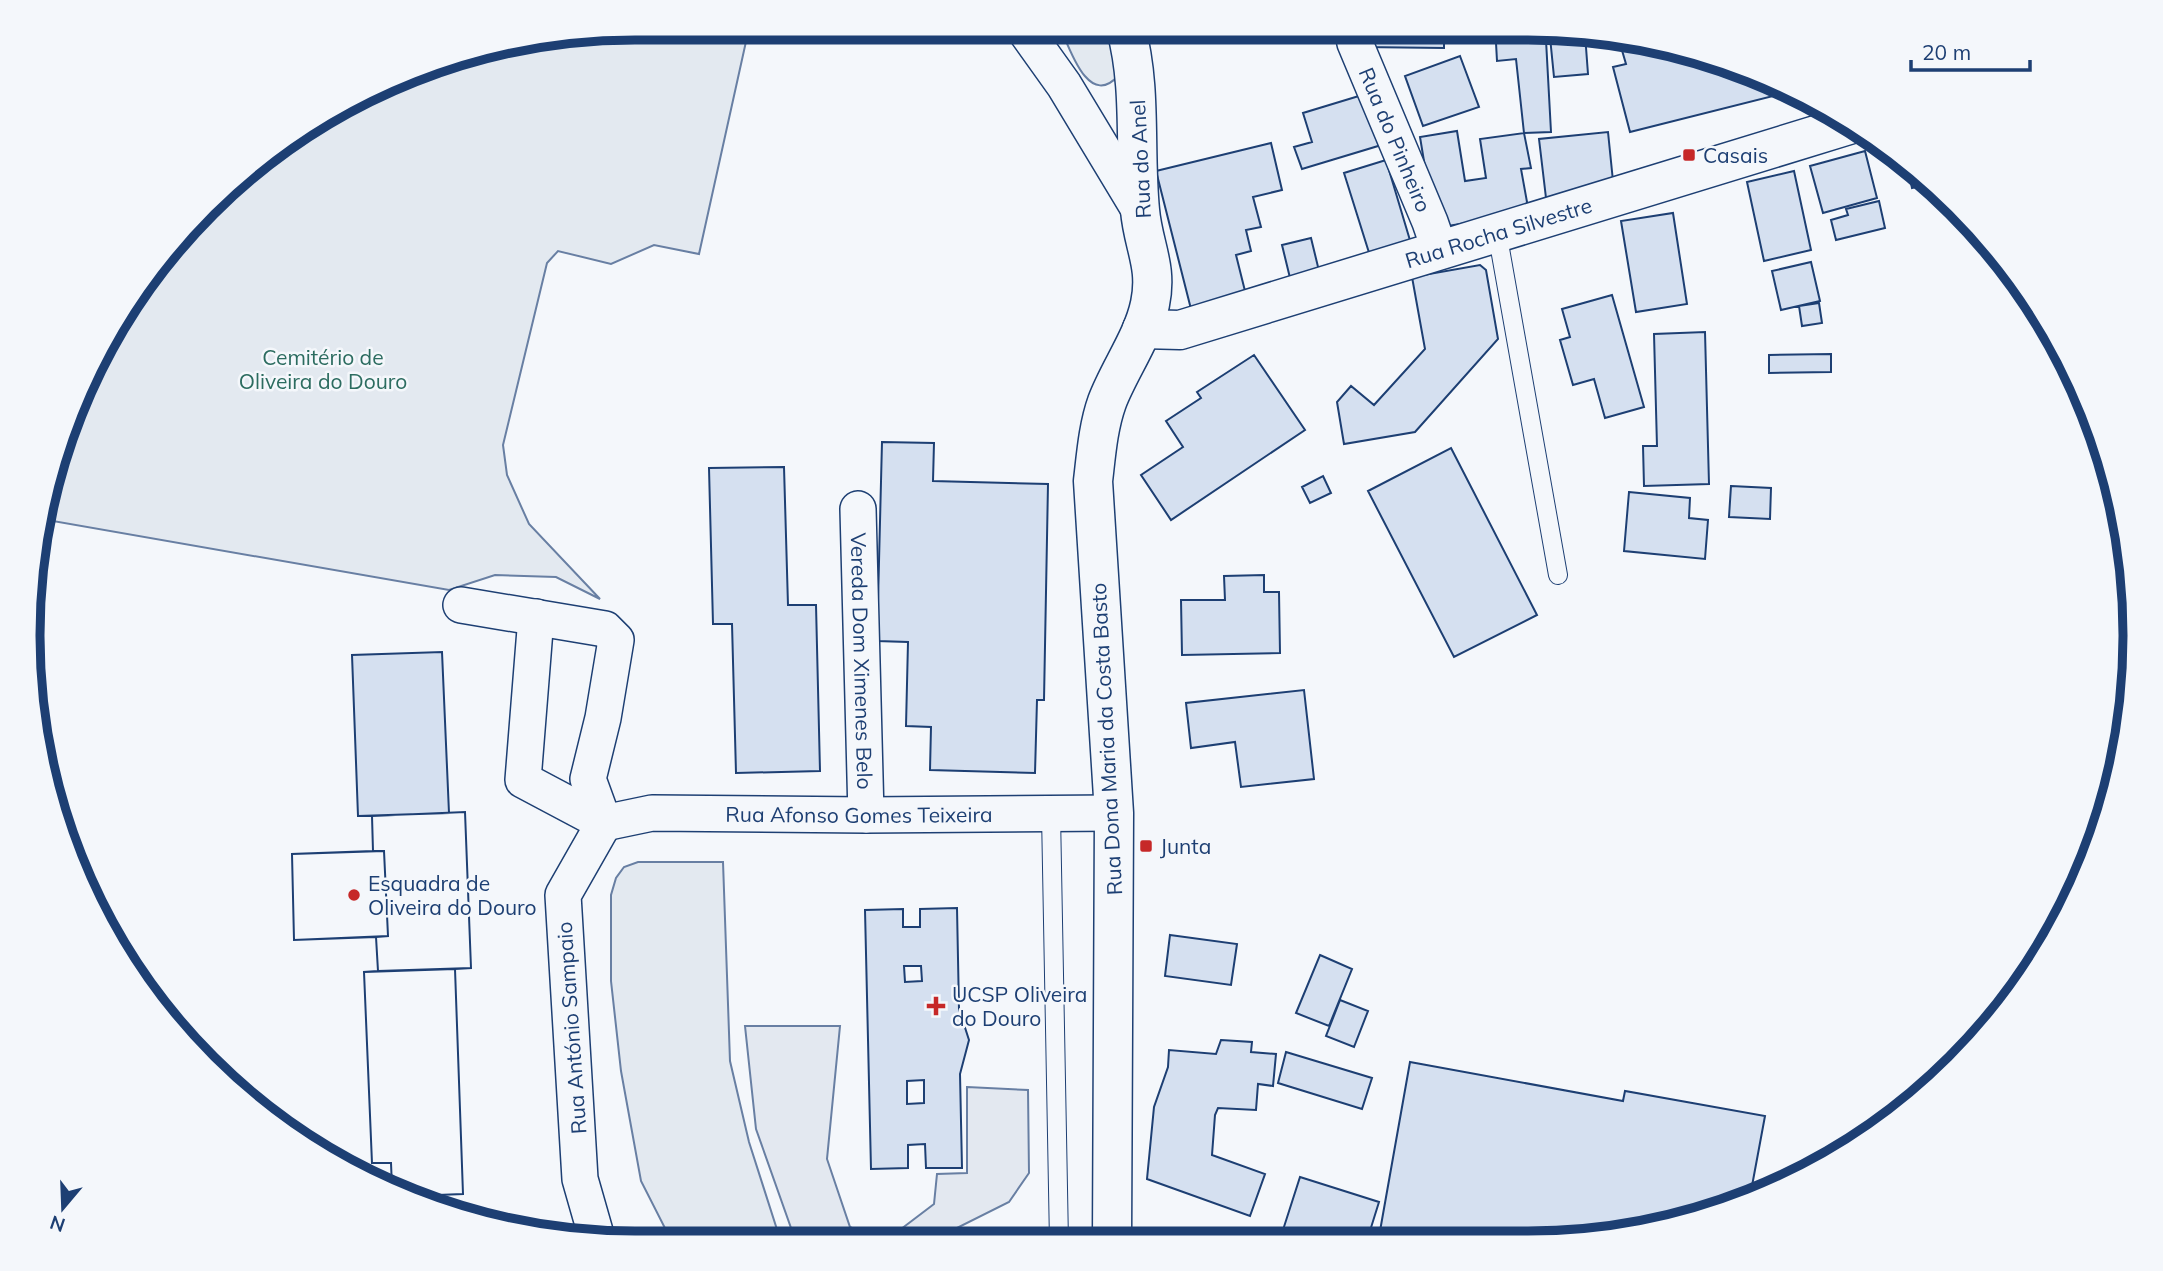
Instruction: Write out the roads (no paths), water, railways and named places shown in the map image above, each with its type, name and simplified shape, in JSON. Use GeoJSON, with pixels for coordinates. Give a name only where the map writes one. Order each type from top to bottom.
{"type":"FeatureCollection","features":[{"type":"Feature","properties":{"kind":"street"},"geometry":{"type":"LineString","coordinates":[[1032,40],[1064,85],[1140,211]]}},
{"type":"Feature","properties":{"kind":"street","name":"Rua do Anel"},"geometry":{"type":"LineString","coordinates":[[1128,40],[1136,87],[1140,211],[1154,276],[1150,306],[1142,329]]}},
{"type":"Feature","properties":{"kind":"street","name":"Rua do Pinheiro"},"geometry":{"type":"LineString","coordinates":[[1354,40],[1440,251]]}},
{"type":"Feature","properties":{"kind":"street","name":"Rua Rocha Silvestre"},"geometry":{"type":"LineString","coordinates":[[1142,329],[1180,330],[1838,128]]}},
{"type":"Feature","properties":{"kind":"street","name":"Rua Dona Maria da Costa Basto"},"geometry":{"type":"LineString","coordinates":[[1112,1231],[1114,813],[1093,481],[1106,405],[1142,329]]}},
{"type":"Feature","properties":{"kind":"street","name":"Vereda Dom Ximenes Belo"},"geometry":{"type":"LineString","coordinates":[[858,509],[866,815]]}},
{"type":"Feature","properties":{"kind":"street"},"geometry":{"type":"LineString","coordinates":[[461,605],[605,629],[616,640],[603,718],[588,779],[604,823]]}},
{"type":"Feature","properties":{"kind":"street"},"geometry":{"type":"LineString","coordinates":[[536,617],[523,780],[604,823]]}},
{"type":"Feature","properties":{"kind":"street","name":"Rua Afonso Gomes Teixeira"},"geometry":{"type":"LineString","coordinates":[[604,823],[652,813],[1114,813]]}},
{"type":"Feature","properties":{"kind":"street","name":"Rua António Sampaio"},"geometry":{"type":"LineString","coordinates":[[594,1229],[580,1179],[563,895],[604,823]]}},
{"type":"Feature","properties":{"kind":"lane"},"geometry":{"type":"LineString","coordinates":[[1497,232],[1558,575]]}},
{"type":"Feature","properties":{"kind":"lane"},"geometry":{"type":"LineString","coordinates":[[1051,814],[1059,1231]]}},
{"type":"Feature","properties":{"kind":"place","name":"Casais"},"geometry":{"type":"Point","coordinates":[1689,155]}},
{"type":"Feature","properties":{"kind":"place","name":"Junta"},"geometry":{"type":"Point","coordinates":[1146,846]}},
{"type":"Feature","properties":{"kind":"place","name":"Esquadra de Oliveira do Douro"},"geometry":{"type":"Point","coordinates":[354,895]}},
{"type":"Feature","properties":{"kind":"place","name":"UCSP Oliveira do Douro"},"geometry":{"type":"Point","coordinates":[936,1006]}},
{"type":"Feature","properties":{"kind":"park label","name":"Cemitério de Oliveira do Douro"},"geometry":{"type":"Point","coordinates":[323,369]}}]}
